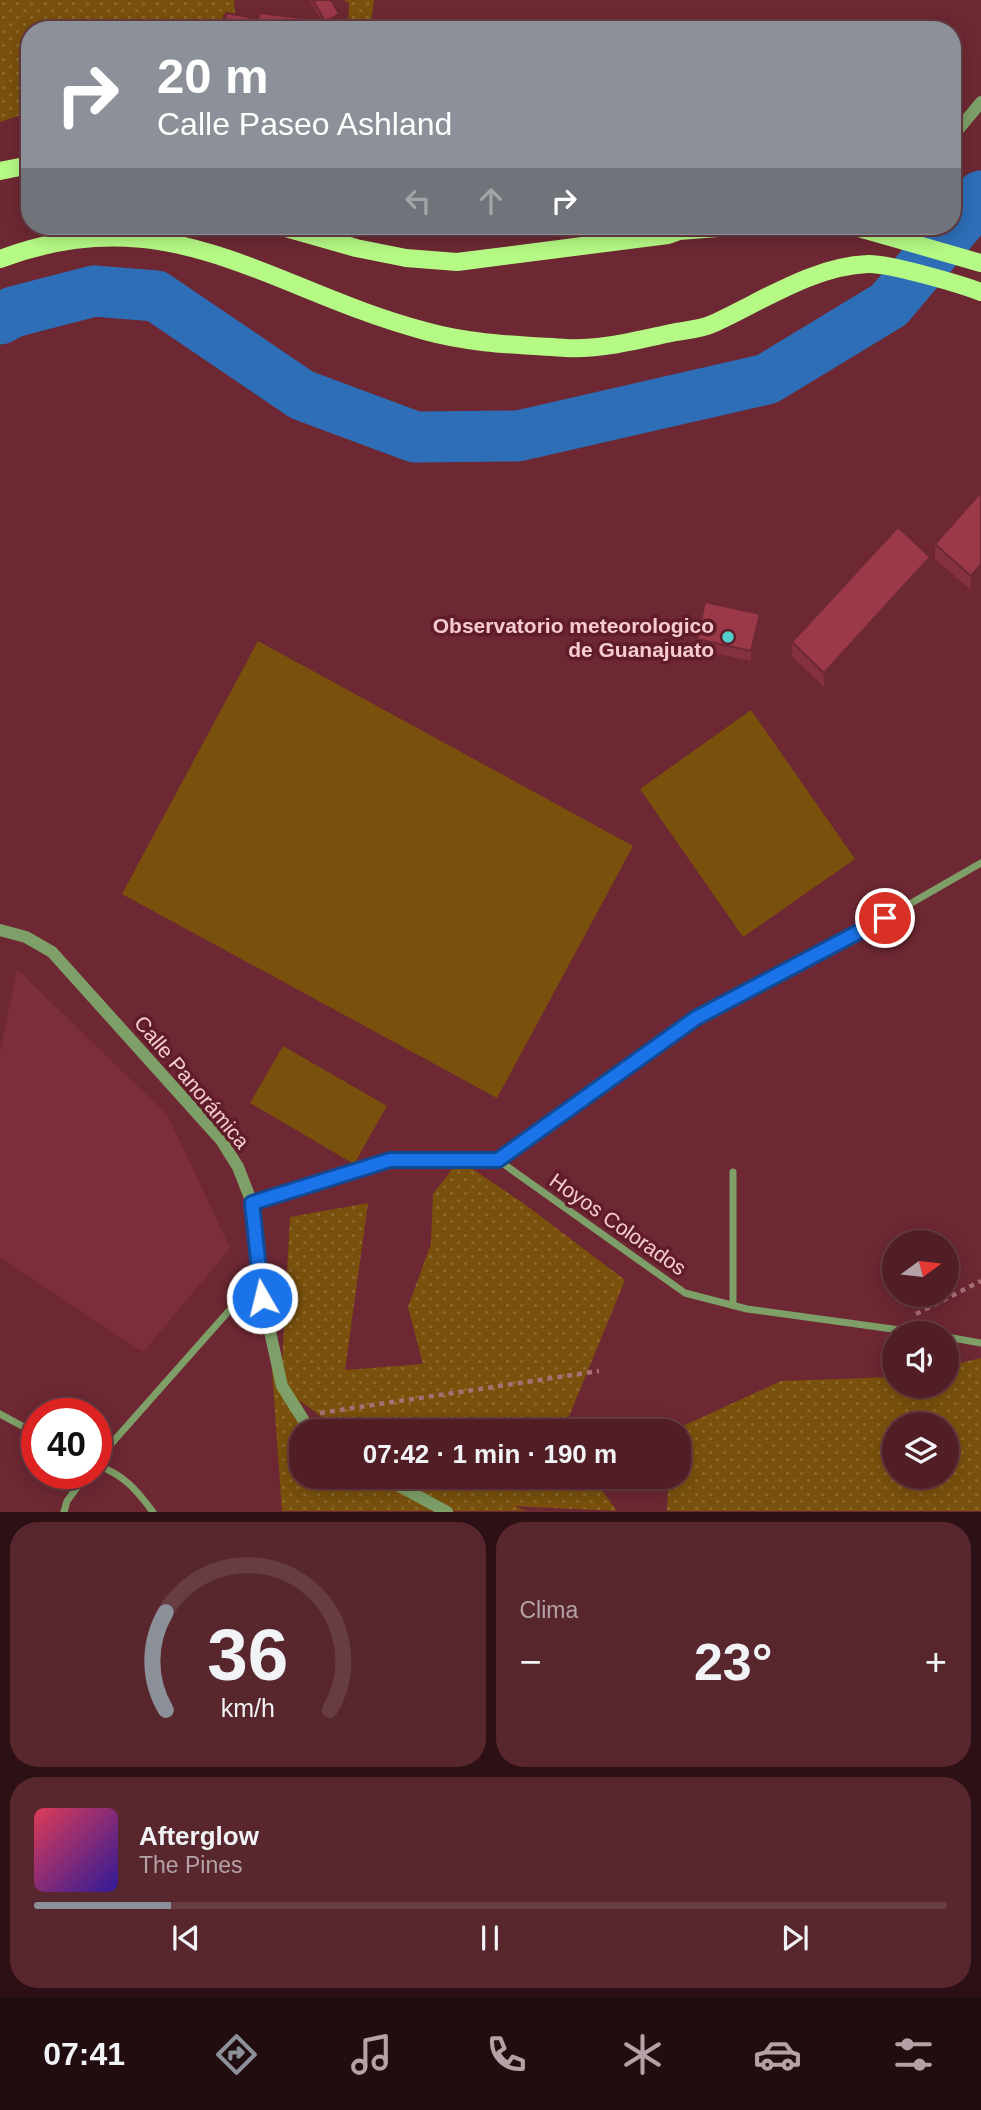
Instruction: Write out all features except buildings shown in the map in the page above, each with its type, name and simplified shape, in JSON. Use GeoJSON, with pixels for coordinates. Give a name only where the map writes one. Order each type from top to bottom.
{"type":"FeatureCollection","features":[{"type":"Feature","properties":{"kind":"main road"},"geometry":{"type":"LineString","coordinates":[[0,171],[21,166]]}},
{"type":"Feature","properties":{"kind":"main road"},"geometry":{"type":"LineString","coordinates":[[310,235],[406,258],[457,262],[668,235]]}},
{"type":"Feature","properties":{"kind":"main road"},"geometry":{"type":"LineString","coordinates":[[892,235],[979,262]]}},
{"type":"Feature","properties":{"kind":"main road"},"geometry":{"type":"LineString","coordinates":[[0,259],[61,240],[102,236],[188,246],[262,270],[425,331],[484,343],[585,349],[715,323],[726,315],[843,267],[871,264],[975,289]]}},
{"type":"Feature","properties":{"kind":"street"},"geometry":{"type":"LineString","coordinates":[[961,126],[981,102]]}},
{"type":"Feature","properties":{"kind":"street"},"geometry":{"type":"LineString","coordinates":[[252,1203],[390,1160],[498,1160],[696,1018],[861,932],[981,863]]}},
{"type":"Feature","properties":{"kind":"street","name":"Calle Panorámica"},"geometry":{"type":"LineString","coordinates":[[0,930],[26,937],[52,952],[221,1140],[238,1167],[252,1203],[258,1277],[282,1386],[300,1419]]}},
{"type":"Feature","properties":{"kind":"street","name":"Hoyos Colorados"},"geometry":{"type":"LineString","coordinates":[[498,1160],[685,1293],[733,1306],[882,1325]]}},
{"type":"Feature","properties":{"kind":"street"},"geometry":{"type":"LineString","coordinates":[[733,1172],[733,1306]]}},
{"type":"Feature","properties":{"kind":"street"},"geometry":{"type":"LineString","coordinates":[[112,1445],[258,1277]]}},
{"type":"Feature","properties":{"kind":"street"},"geometry":{"type":"LineString","coordinates":[[959,1339],[981,1343]]}},
{"type":"Feature","properties":{"kind":"street"},"geometry":{"type":"LineString","coordinates":[[0,1414],[21,1425]]}},
{"type":"Feature","properties":{"kind":"street"},"geometry":{"type":"LineString","coordinates":[[112,1470],[135,1488],[152,1511]]}},
{"type":"Feature","properties":{"kind":"street"},"geometry":{"type":"LineString","coordinates":[[64,1511],[75,1489]]}},
{"type":"Feature","properties":{"kind":"street"},"geometry":{"type":"LineString","coordinates":[[406,1489],[447,1511]]}},
{"type":"Feature","properties":{"kind":"path"},"geometry":{"type":"LineString","coordinates":[[901,1321],[981,1281]]}},
{"type":"Feature","properties":{"kind":"path"},"geometry":{"type":"LineString","coordinates":[[298,1416],[599,1371]]}},
{"type":"Feature","properties":{"kind":"shaded area"},"geometry":{"type":"Polygon","coordinates":[[[0,0],[234,0],[235,15],[223,15],[222,21],[21,21],[21,115],[0,122],[0,0]]]}},
{"type":"Feature","properties":{"kind":"shaded area"},"geometry":{"type":"Polygon","coordinates":[[[344,0],[374,0],[371,21],[348,21],[349,3],[344,0]]]}},
{"type":"Feature","properties":{"kind":"shaded area"},"geometry":{"type":"Polygon","coordinates":[[[258,641],[633,846],[497,1098],[122,894],[258,641]]]}},
{"type":"Feature","properties":{"kind":"shaded area"},"geometry":{"type":"Polygon","coordinates":[[[751,710],[855,859],[743,937],[640,789],[751,710]]]}},
{"type":"Feature","properties":{"kind":"shaded area"},"geometry":{"type":"Polygon","coordinates":[[[17,969],[168,1116],[230,1248],[143,1352],[0,1257],[0,1052],[17,969]]]}},
{"type":"Feature","properties":{"kind":"shaded area"},"geometry":{"type":"Polygon","coordinates":[[[283,1046],[387,1106],[354,1164],[250,1103],[283,1046]]]}},
{"type":"Feature","properties":{"kind":"shaded area"},"geometry":{"type":"Polygon","coordinates":[[[459,1160],[523,1203],[625,1280],[568,1419],[324,1419],[299,1400],[308,1419],[289,1419],[289,1489],[601,1489],[617,1511],[514,1506],[527,1511],[282,1511],[270,1342],[282,1365],[290,1217],[368,1203],[345,1370],[423,1364],[408,1307],[431,1244],[433,1194],[459,1160]]]}},
{"type":"Feature","properties":{"kind":"shaded area"},"geometry":{"type":"Polygon","coordinates":[[[981,1358],[981,1511],[667,1511],[668,1489],[691,1489],[691,1422],[781,1381],[882,1377],[882,1398],[959,1398],[959,1363],[981,1358]]]}},
{"type":"Feature","properties":{"kind":"waterway"},"geometry":{"type":"LineString","coordinates":[[961,220],[981,196]]}},
{"type":"Feature","properties":{"kind":"waterway"},"geometry":{"type":"LineString","coordinates":[[0,319],[13,312],[94,291],[156,296],[302,395],[415,437],[518,436],[767,379],[889,305],[948,235]]}},
{"type":"Feature","properties":{"kind":"place","name":"Observatorio meteorologico de Guanajuato"},"geometry":{"type":"Point","coordinates":[728,637]}},
{"type":"Feature","properties":{"kind":"route"},"geometry":{"type":"LineString","coordinates":[[262,1298],[252,1203],[390,1160],[498,1160],[696,1018],[885,918]]}}]}
